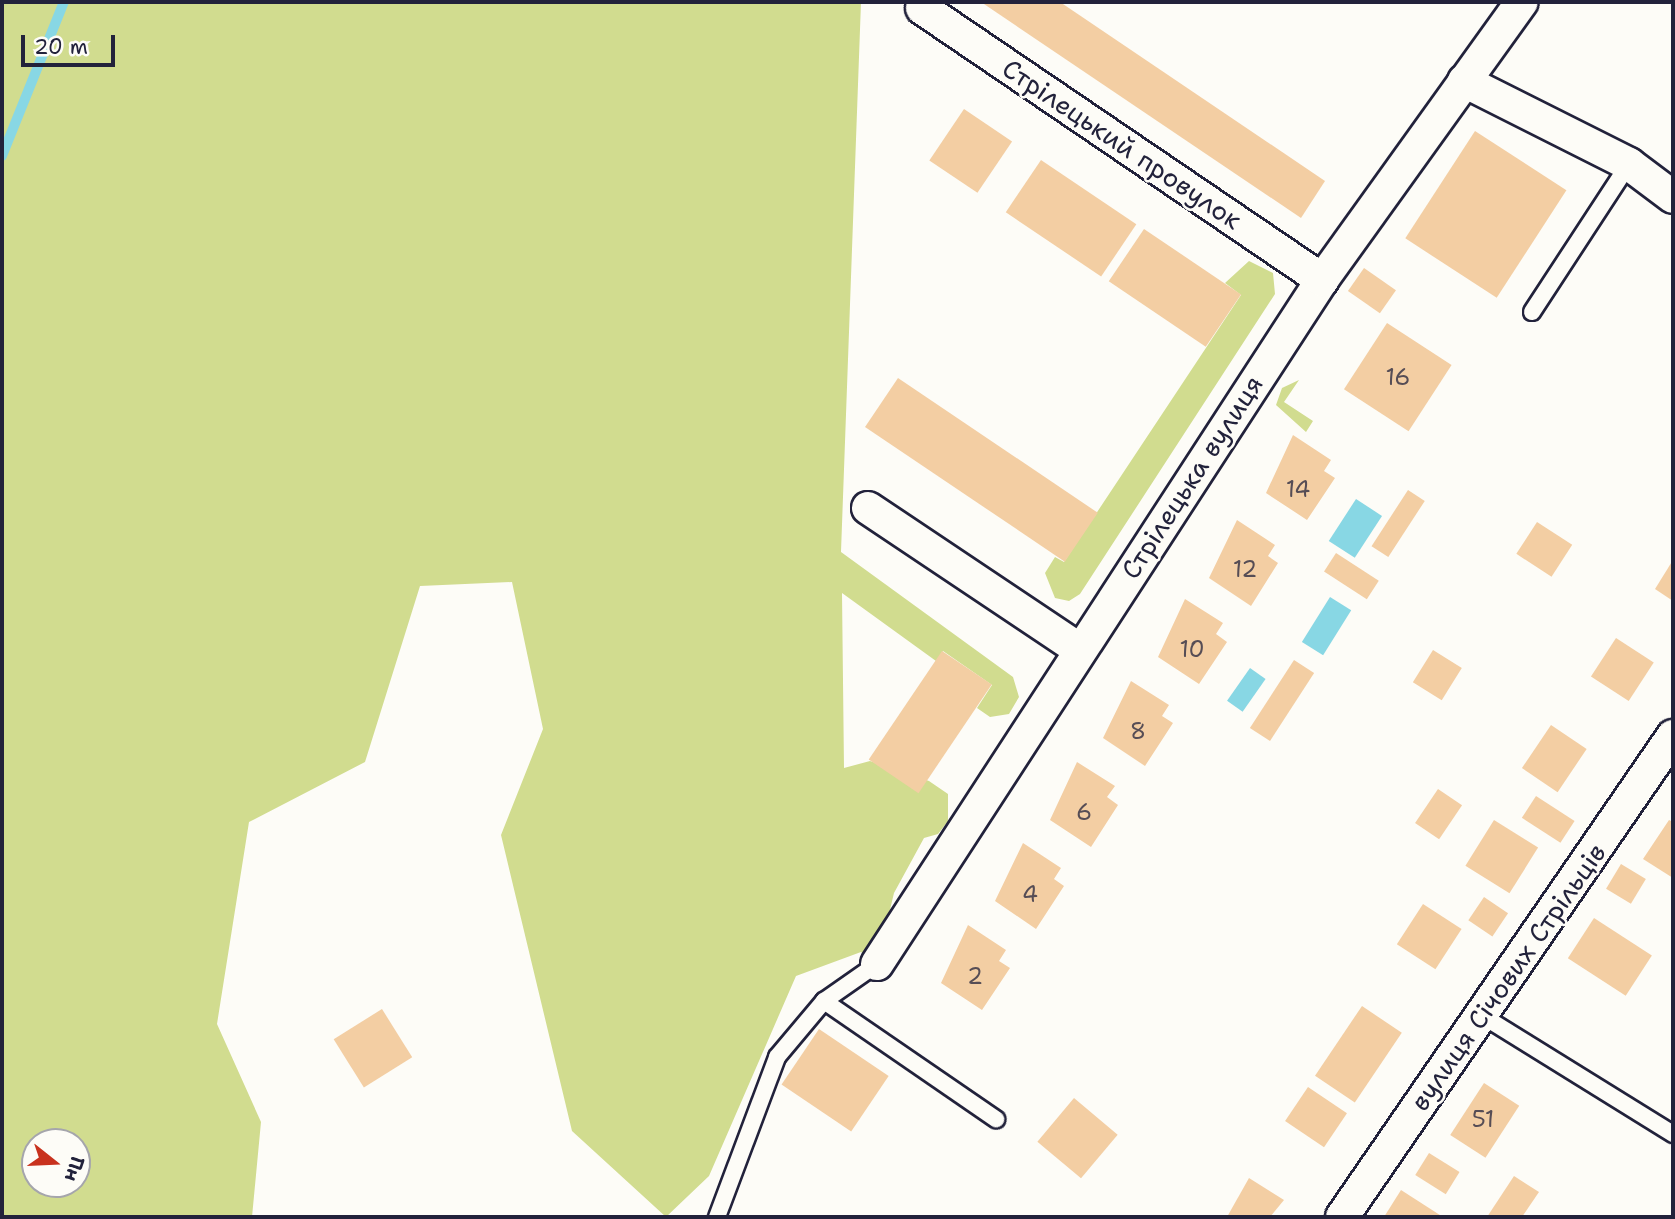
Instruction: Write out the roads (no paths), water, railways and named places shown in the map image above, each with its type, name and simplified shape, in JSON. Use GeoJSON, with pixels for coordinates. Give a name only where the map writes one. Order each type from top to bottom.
{"type":"FeatureCollection","features":[{"type":"Feature","properties":{"kind":"street","name":"Стрілецька вулиця"},"geometry":{"type":"LineString","coordinates":[[877,964],[1079,649],[1322,280],[1521,2]]}},
{"type":"Feature","properties":{"kind":"street","name":"Стрілецький провулок"},"geometry":{"type":"LineString","coordinates":[[922,8],[1322,280]]}},
{"type":"Feature","properties":{"kind":"street"},"geometry":{"type":"LineString","coordinates":[[1464,81],[1629,164],[1673,197]]}},
{"type":"Feature","properties":{"kind":"street"},"geometry":{"type":"LineString","coordinates":[[868,508],[1079,649]]}},
{"type":"Feature","properties":{"kind":"street","name":"вулиця Січових Стрільців"},"geometry":{"type":"LineString","coordinates":[[1342,1217],[1673,736]]}},
{"type":"Feature","properties":{"kind":"lane"},"geometry":{"type":"LineString","coordinates":[[1532,312],[1629,164]]}},
{"type":"Feature","properties":{"kind":"lane"},"geometry":{"type":"LineString","coordinates":[[717,1217],[778,1057],[824,1001],[877,964]]}},
{"type":"Feature","properties":{"kind":"lane"},"geometry":{"type":"LineString","coordinates":[[824,1001],[996,1119]]}},
{"type":"Feature","properties":{"kind":"lane"},"geometry":{"type":"LineString","coordinates":[[1481,1015],[1673,1134]]}},
{"type":"Feature","properties":{"kind":"water"},"geometry":{"type":"Polygon","coordinates":[[[1356,499],[1382,516],[1355,558],[1329,541],[1356,499]]]}},
{"type":"Feature","properties":{"kind":"water"},"geometry":{"type":"Polygon","coordinates":[[[1330,597],[1351,610],[1323,655],[1302,642],[1330,597]]]}},
{"type":"Feature","properties":{"kind":"water"},"geometry":{"type":"Polygon","coordinates":[[[1250,668],[1266,679],[1243,712],[1227,701],[1250,668]]]}},
{"type":"Feature","properties":{"kind":"waterway"},"geometry":{"type":"LineString","coordinates":[[2,156],[64,2]]}}]}
